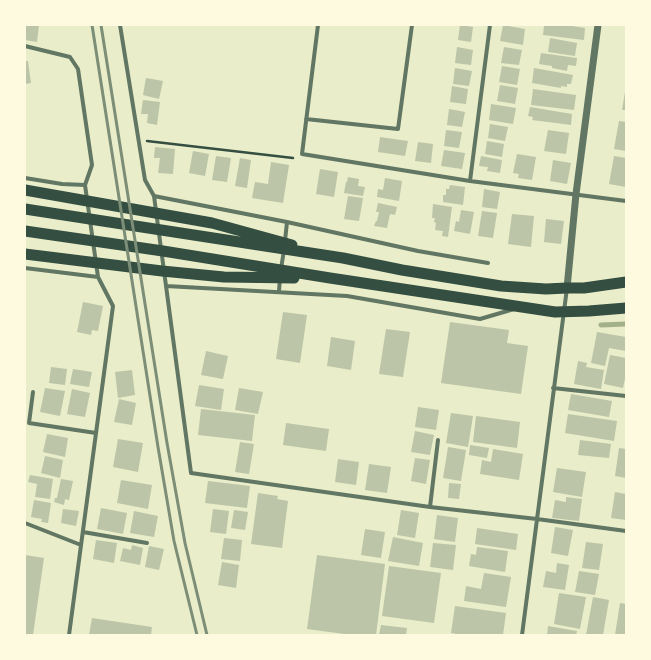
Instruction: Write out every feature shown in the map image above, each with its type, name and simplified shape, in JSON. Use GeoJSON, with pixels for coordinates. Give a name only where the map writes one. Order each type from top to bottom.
{"type":"FeatureCollection","features":[{"type":"Feature","properties":{"kind":"highway"},"geometry":{"type":"LineString","coordinates":[[25,190],[212,223],[343,258]]}},
{"type":"Feature","properties":{"kind":"highway"},"geometry":{"type":"LineString","coordinates":[[25,210],[343,258],[402,270],[502,286],[584,288],[626,282]]}},
{"type":"Feature","properties":{"kind":"highway"},"geometry":{"type":"LineString","coordinates":[[25,231],[522,307],[563,312],[626,308]]}},
{"type":"Feature","properties":{"kind":"highway"},"geometry":{"type":"LineString","coordinates":[[25,254],[224,277],[330,278]]}},
{"type":"Feature","properties":{"kind":"street"},"geometry":{"type":"LineString","coordinates":[[120,25],[145,180],[154,196],[191,473],[430,507],[626,531]]}},
{"type":"Feature","properties":{"kind":"street"},"geometry":{"type":"LineString","coordinates":[[318,25],[302,154],[470,181],[626,201]]}},
{"type":"Feature","properties":{"kind":"street"},"geometry":{"type":"LineString","coordinates":[[306,118],[398,129],[412,25]]}},
{"type":"Feature","properties":{"kind":"street"},"geometry":{"type":"LineString","coordinates":[[470,181],[490,25]]}},
{"type":"Feature","properties":{"kind":"street"},"geometry":{"type":"LineString","coordinates":[[522,635],[567,288],[576,194],[598,25]]}},
{"type":"Feature","properties":{"kind":"street"},"geometry":{"type":"LineString","coordinates":[[25,46],[70,57],[78,69],[92,165],[85,185],[98,277],[113,306],[69,635]]}},
{"type":"Feature","properties":{"kind":"street"},"geometry":{"type":"LineString","coordinates":[[25,178],[62,184],[85,185]]}},
{"type":"Feature","properties":{"kind":"street"},"geometry":{"type":"LineString","coordinates":[[154,196],[287,222],[418,251],[488,263]]}},
{"type":"Feature","properties":{"kind":"street"},"geometry":{"type":"LineString","coordinates":[[279,291],[287,222]]}},
{"type":"Feature","properties":{"kind":"street"},"geometry":{"type":"LineString","coordinates":[[25,268],[98,277]]}},
{"type":"Feature","properties":{"kind":"street"},"geometry":{"type":"LineString","coordinates":[[166,286],[279,291],[347,296],[480,319],[522,307]]}},
{"type":"Feature","properties":{"kind":"street"},"geometry":{"type":"LineString","coordinates":[[553,388],[626,396]]}},
{"type":"Feature","properties":{"kind":"street"},"geometry":{"type":"LineString","coordinates":[[33,392],[29,423],[96,433]]}},
{"type":"Feature","properties":{"kind":"street"},"geometry":{"type":"LineString","coordinates":[[430,507],[438,440]]}},
{"type":"Feature","properties":{"kind":"street"},"geometry":{"type":"LineString","coordinates":[[25,523],[81,545]]}},
{"type":"Feature","properties":{"kind":"street"},"geometry":{"type":"LineString","coordinates":[[83,532],[146,543]]}},
{"type":"Feature","properties":{"kind":"path"},"geometry":{"type":"LineString","coordinates":[[139,140],[297,158],[302,154]]}},
{"type":"Feature","properties":{"kind":"building"},"geometry":{"type":"Polygon","coordinates":[[[25,25],[39,25],[37,42],[25,40],[25,25]]]}},
{"type":"Feature","properties":{"kind":"building"},"geometry":{"type":"Polygon","coordinates":[[[460,25],[473,27],[471,42],[458,40],[460,25]]]}},
{"type":"Feature","properties":{"kind":"building"},"geometry":{"type":"Polygon","coordinates":[[[503,25],[525,29],[523,45],[500,41],[503,25]]]}},
{"type":"Feature","properties":{"kind":"building"},"geometry":{"type":"Polygon","coordinates":[[[566,25],[585,28],[584,40],[543,35],[544,26],[566,25]]]}},
{"type":"Feature","properties":{"kind":"building"},"geometry":{"type":"Polygon","coordinates":[[[550,38],[577,43],[575,56],[548,52],[550,38]]]}},
{"type":"Feature","properties":{"kind":"building"},"geometry":{"type":"Polygon","coordinates":[[[457,47],[473,50],[471,65],[455,63],[457,47]]]}},
{"type":"Feature","properties":{"kind":"building"},"geometry":{"type":"Polygon","coordinates":[[[504,47],[522,50],[519,65],[501,63],[504,47]]]}},
{"type":"Feature","properties":{"kind":"building"},"geometry":{"type":"Polygon","coordinates":[[[541,53],[577,58],[576,66],[568,65],[567,71],[552,68],[552,66],[539,64],[541,53]]]}},
{"type":"Feature","properties":{"kind":"building"},"geometry":{"type":"Polygon","coordinates":[[[25,61],[28,61],[31,83],[25,84],[25,61]]]}},
{"type":"Feature","properties":{"kind":"building"},"geometry":{"type":"Polygon","coordinates":[[[502,66],[520,69],[517,85],[499,82],[502,66]]]}},
{"type":"Feature","properties":{"kind":"building"},"geometry":{"type":"Polygon","coordinates":[[[455,68],[472,71],[469,86],[453,84],[455,68]]]}},
{"type":"Feature","properties":{"kind":"building"},"geometry":{"type":"Polygon","coordinates":[[[534,68],[573,75],[571,84],[567,84],[567,87],[561,86],[561,88],[532,83],[534,68]]]}},
{"type":"Feature","properties":{"kind":"building"},"geometry":{"type":"Polygon","coordinates":[[[146,78],[163,81],[159,99],[143,95],[146,78]]]}},
{"type":"Feature","properties":{"kind":"building"},"geometry":{"type":"Polygon","coordinates":[[[500,85],[518,88],[515,104],[497,101],[500,85]]]}},
{"type":"Feature","properties":{"kind":"building"},"geometry":{"type":"Polygon","coordinates":[[[452,86],[468,89],[466,104],[450,102],[452,86]]]}},
{"type":"Feature","properties":{"kind":"building"},"geometry":{"type":"Polygon","coordinates":[[[533,89],[576,95],[574,110],[531,105],[533,89]]]}},
{"type":"Feature","properties":{"kind":"building"},"geometry":{"type":"Polygon","coordinates":[[[625,92],[626,110],[622,110],[625,92]]]}},
{"type":"Feature","properties":{"kind":"building"},"geometry":{"type":"Polygon","coordinates":[[[143,100],[160,102],[157,125],[147,123],[148,114],[141,114],[143,100]]]}},
{"type":"Feature","properties":{"kind":"building"},"geometry":{"type":"Polygon","coordinates":[[[491,104],[516,108],[513,124],[489,120],[491,104]]]}},
{"type":"Feature","properties":{"kind":"building"},"geometry":{"type":"Polygon","coordinates":[[[530,107],[572,114],[571,125],[532,120],[533,117],[528,116],[530,107]]]}},
{"type":"Feature","properties":{"kind":"building"},"geometry":{"type":"Polygon","coordinates":[[[449,109],[465,112],[462,127],[447,125],[449,109]]]}},
{"type":"Feature","properties":{"kind":"building"},"geometry":{"type":"Polygon","coordinates":[[[619,121],[626,122],[626,151],[614,149],[619,121]]]}},
{"type":"Feature","properties":{"kind":"building"},"geometry":{"type":"Polygon","coordinates":[[[490,124],[508,127],[505,141],[488,138],[490,124]]]}},
{"type":"Feature","properties":{"kind":"building"},"geometry":{"type":"Polygon","coordinates":[[[446,130],[462,132],[459,148],[444,146],[446,130]]]}},
{"type":"Feature","properties":{"kind":"building"},"geometry":{"type":"Polygon","coordinates":[[[548,130],[569,133],[566,154],[544,151],[548,130]]]}},
{"type":"Feature","properties":{"kind":"building"},"geometry":{"type":"Polygon","coordinates":[[[380,137],[408,141],[405,156],[378,152],[380,137]]]}},
{"type":"Feature","properties":{"kind":"building"},"geometry":{"type":"Polygon","coordinates":[[[487,141],[504,144],[502,157],[485,154],[487,141]]]}},
{"type":"Feature","properties":{"kind":"building"},"geometry":{"type":"Polygon","coordinates":[[[418,142],[433,144],[431,163],[415,161],[418,142]]]}},
{"type":"Feature","properties":{"kind":"building"},"geometry":{"type":"Polygon","coordinates":[[[155,147],[175,149],[173,174],[158,173],[160,158],[154,158],[155,147]]]}},
{"type":"Feature","properties":{"kind":"building"},"geometry":{"type":"Polygon","coordinates":[[[444,150],[465,153],[462,169],[441,166],[444,150]]]}},
{"type":"Feature","properties":{"kind":"building"},"geometry":{"type":"Polygon","coordinates":[[[193,151],[209,154],[205,176],[189,173],[193,151]]]}},
{"type":"Feature","properties":{"kind":"building"},"geometry":{"type":"Polygon","coordinates":[[[517,154],[536,157],[532,180],[518,178],[519,174],[513,173],[517,154]]]}},
{"type":"Feature","properties":{"kind":"building"},"geometry":{"type":"Polygon","coordinates":[[[216,156],[231,158],[227,182],[212,180],[216,156]]]}},
{"type":"Feature","properties":{"kind":"building"},"geometry":{"type":"Polygon","coordinates":[[[481,156],[502,160],[500,173],[487,171],[488,167],[479,166],[481,156]]]}},
{"type":"Feature","properties":{"kind":"building"},"geometry":{"type":"Polygon","coordinates":[[[614,156],[626,158],[626,187],[609,184],[614,156]]]}},
{"type":"Feature","properties":{"kind":"building"},"geometry":{"type":"Polygon","coordinates":[[[240,158],[251,160],[247,188],[235,186],[240,158]]]}},
{"type":"Feature","properties":{"kind":"building"},"geometry":{"type":"Polygon","coordinates":[[[553,160],[571,163],[567,184],[550,181],[553,160]]]}},
{"type":"Feature","properties":{"kind":"building"},"geometry":{"type":"Polygon","coordinates":[[[271,162],[289,165],[283,203],[252,198],[255,182],[268,184],[271,162]]]}},
{"type":"Feature","properties":{"kind":"building"},"geometry":{"type":"Polygon","coordinates":[[[320,169],[338,172],[334,197],[316,194],[320,169]]]}},
{"type":"Feature","properties":{"kind":"building"},"geometry":{"type":"Polygon","coordinates":[[[348,177],[359,179],[358,186],[365,187],[363,196],[344,193],[348,177]]]}},
{"type":"Feature","properties":{"kind":"building"},"geometry":{"type":"Polygon","coordinates":[[[385,178],[402,181],[399,201],[377,197],[378,189],[383,190],[385,178]]]}},
{"type":"Feature","properties":{"kind":"building"},"geometry":{"type":"Polygon","coordinates":[[[450,185],[465,187],[463,205],[443,202],[443,195],[446,195],[446,189],[449,189],[450,185]]]}},
{"type":"Feature","properties":{"kind":"building"},"geometry":{"type":"Polygon","coordinates":[[[484,189],[500,192],[497,209],[482,207],[484,189]]]}},
{"type":"Feature","properties":{"kind":"building"},"geometry":{"type":"Polygon","coordinates":[[[348,196],[363,198],[359,221],[344,219],[348,196]]]}},
{"type":"Feature","properties":{"kind":"building"},"geometry":{"type":"Polygon","coordinates":[[[378,203],[397,207],[395,215],[390,214],[387,228],[374,226],[379,212],[376,212],[378,203]]]}},
{"type":"Feature","properties":{"kind":"building"},"geometry":{"type":"Polygon","coordinates":[[[433,204],[452,207],[448,237],[442,236],[443,231],[435,230],[435,218],[432,218],[433,204]]]}},
{"type":"Feature","properties":{"kind":"building"},"geometry":{"type":"Polygon","coordinates":[[[461,210],[474,212],[470,234],[454,231],[456,221],[459,222],[461,210]]]}},
{"type":"Feature","properties":{"kind":"building"},"geometry":{"type":"Polygon","coordinates":[[[482,211],[497,213],[493,238],[478,236],[482,211]]]}},
{"type":"Feature","properties":{"kind":"building"},"geometry":{"type":"Polygon","coordinates":[[[512,214],[534,216],[531,247],[508,244],[512,214]]]}},
{"type":"Feature","properties":{"kind":"building"},"geometry":{"type":"Polygon","coordinates":[[[546,219],[564,221],[561,244],[544,242],[546,219]]]}},
{"type":"Feature","properties":{"kind":"building"},"geometry":{"type":"Polygon","coordinates":[[[83,302],[103,306],[98,331],[92,330],[91,335],[77,332],[83,302]]]}},
{"type":"Feature","properties":{"kind":"building"},"geometry":{"type":"Polygon","coordinates":[[[283,312],[307,315],[300,363],[276,359],[283,312]]]}},
{"type":"Feature","properties":{"kind":"building"},"geometry":{"type":"Polygon","coordinates":[[[450,322],[509,330],[507,343],[528,346],[521,394],[441,383],[450,322]]]}},
{"type":"Feature","properties":{"kind":"building"},"geometry":{"type":"Polygon","coordinates":[[[386,329],[410,332],[403,377],[379,374],[386,329]]]}},
{"type":"Feature","properties":{"kind":"building"},"geometry":{"type":"Polygon","coordinates":[[[597,332],[626,337],[626,351],[609,348],[605,366],[591,363],[597,332]]]}},
{"type":"Feature","properties":{"kind":"building"},"geometry":{"type":"Polygon","coordinates":[[[331,337],[355,341],[351,370],[327,366],[331,337]]]}},
{"type":"Feature","properties":{"kind":"building"},"geometry":{"type":"Polygon","coordinates":[[[206,351],[228,356],[223,379],[201,375],[206,351]]]}},
{"type":"Feature","properties":{"kind":"building"},"geometry":{"type":"Polygon","coordinates":[[[610,355],[626,358],[626,374],[623,388],[604,384],[610,355]]]}},
{"type":"Feature","properties":{"kind":"building"},"geometry":{"type":"Polygon","coordinates":[[[578,361],[587,363],[586,367],[604,370],[601,389],[574,384],[578,361]]]}},
{"type":"Feature","properties":{"kind":"building"},"geometry":{"type":"Polygon","coordinates":[[[51,367],[67,369],[65,385],[49,383],[51,367]]]}},
{"type":"Feature","properties":{"kind":"building"},"geometry":{"type":"Polygon","coordinates":[[[73,369],[92,372],[89,387],[70,384],[73,369]]]}},
{"type":"Feature","properties":{"kind":"building"},"geometry":{"type":"Polygon","coordinates":[[[132,370],[135,395],[118,398],[115,372],[132,370]]]}},
{"type":"Feature","properties":{"kind":"building"},"geometry":{"type":"Polygon","coordinates":[[[199,385],[224,389],[221,410],[195,406],[199,385]]]}},
{"type":"Feature","properties":{"kind":"building"},"geometry":{"type":"Polygon","coordinates":[[[45,388],[65,391],[60,416],[40,412],[45,388]]]}},
{"type":"Feature","properties":{"kind":"building"},"geometry":{"type":"Polygon","coordinates":[[[239,388],[263,392],[258,414],[235,410],[239,388]]]}},
{"type":"Feature","properties":{"kind":"building"},"geometry":{"type":"Polygon","coordinates":[[[72,389],[90,393],[85,417],[67,414],[72,389]]]}},
{"type":"Feature","properties":{"kind":"building"},"geometry":{"type":"Polygon","coordinates":[[[571,394],[612,401],[609,417],[568,410],[571,394]]]}},
{"type":"Feature","properties":{"kind":"building"},"geometry":{"type":"Polygon","coordinates":[[[119,399],[136,403],[132,425],[114,422],[119,399]]]}},
{"type":"Feature","properties":{"kind":"building"},"geometry":{"type":"Polygon","coordinates":[[[418,407],[439,410],[436,430],[415,427],[418,407]]]}},
{"type":"Feature","properties":{"kind":"building"},"geometry":{"type":"Polygon","coordinates":[[[201,409],[255,415],[252,441],[198,435],[201,409]]]}},
{"type":"Feature","properties":{"kind":"building"},"geometry":{"type":"Polygon","coordinates":[[[451,413],[473,416],[468,447],[446,443],[451,413]]]}},
{"type":"Feature","properties":{"kind":"building"},"geometry":{"type":"Polygon","coordinates":[[[568,414],[617,421],[614,441],[565,433],[568,414]]]}},
{"type":"Feature","properties":{"kind":"building"},"geometry":{"type":"Polygon","coordinates":[[[476,416],[520,422],[517,448],[473,442],[476,416]]]}},
{"type":"Feature","properties":{"kind":"building"},"geometry":{"type":"Polygon","coordinates":[[[286,423],[329,429],[326,451],[283,445],[286,423]]]}},
{"type":"Feature","properties":{"kind":"building"},"geometry":{"type":"Polygon","coordinates":[[[415,431],[434,435],[430,455],[411,452],[415,431]]]}},
{"type":"Feature","properties":{"kind":"building"},"geometry":{"type":"Polygon","coordinates":[[[47,434],[68,438],[65,457],[43,452],[47,434]]]}},
{"type":"Feature","properties":{"kind":"building"},"geometry":{"type":"Polygon","coordinates":[[[118,439],[143,443],[138,472],[113,467],[118,439]]]}},
{"type":"Feature","properties":{"kind":"building"},"geometry":{"type":"Polygon","coordinates":[[[580,440],[611,444],[609,458],[578,455],[580,440]]]}},
{"type":"Feature","properties":{"kind":"building"},"geometry":{"type":"Polygon","coordinates":[[[240,442],[254,444],[249,474],[235,472],[240,442]]]}},
{"type":"Feature","properties":{"kind":"building"},"geometry":{"type":"Polygon","coordinates":[[[470,445],[489,448],[487,458],[469,455],[470,445]]]}},
{"type":"Feature","properties":{"kind":"building"},"geometry":{"type":"Polygon","coordinates":[[[448,447],[466,450],[461,481],[443,478],[448,447]]]}},
{"type":"Feature","properties":{"kind":"building"},"geometry":{"type":"Polygon","coordinates":[[[619,448],[626,449],[626,478],[615,476],[619,448]]]}},
{"type":"Feature","properties":{"kind":"building"},"geometry":{"type":"Polygon","coordinates":[[[493,449],[523,454],[519,480],[480,474],[482,460],[491,462],[493,449]]]}},
{"type":"Feature","properties":{"kind":"building"},"geometry":{"type":"Polygon","coordinates":[[[45,456],[63,460],[60,478],[41,473],[45,456]]]}},
{"type":"Feature","properties":{"kind":"building"},"geometry":{"type":"Polygon","coordinates":[[[415,458],[430,460],[426,484],[411,481],[415,458]]]}},
{"type":"Feature","properties":{"kind":"building"},"geometry":{"type":"Polygon","coordinates":[[[338,459],[359,462],[356,485],[335,482],[338,459]]]}},
{"type":"Feature","properties":{"kind":"building"},"geometry":{"type":"Polygon","coordinates":[[[369,464],[391,467],[387,493],[365,490],[369,464]]]}},
{"type":"Feature","properties":{"kind":"building"},"geometry":{"type":"Polygon","coordinates":[[[557,468],[586,472],[582,497],[553,492],[557,468]]]}},
{"type":"Feature","properties":{"kind":"building"},"geometry":{"type":"Polygon","coordinates":[[[30,475],[53,479],[50,499],[35,497],[37,484],[28,482],[30,475]]]}},
{"type":"Feature","properties":{"kind":"building"},"geometry":{"type":"Polygon","coordinates":[[[61,479],[73,481],[69,500],[65,499],[64,505],[54,502],[55,498],[57,498],[61,479]]]}},
{"type":"Feature","properties":{"kind":"building"},"geometry":{"type":"Polygon","coordinates":[[[121,480],[152,485],[148,509],[117,503],[121,480]]]}},
{"type":"Feature","properties":{"kind":"building"},"geometry":{"type":"Polygon","coordinates":[[[208,481],[250,486],[247,508],[205,503],[208,481]]]}},
{"type":"Feature","properties":{"kind":"building"},"geometry":{"type":"Polygon","coordinates":[[[449,483],[461,484],[459,499],[448,498],[449,483]]]}},
{"type":"Feature","properties":{"kind":"building"},"geometry":{"type":"Polygon","coordinates":[[[615,492],[626,494],[626,520],[611,518],[615,492]]]}},
{"type":"Feature","properties":{"kind":"building"},"geometry":{"type":"Polygon","coordinates":[[[258,493],[278,496],[277,499],[288,501],[282,548],[251,544],[258,493]]]}},
{"type":"Feature","properties":{"kind":"building"},"geometry":{"type":"Polygon","coordinates":[[[566,497],[582,499],[579,521],[552,518],[555,500],[566,502],[566,497]]]}},
{"type":"Feature","properties":{"kind":"building"},"geometry":{"type":"Polygon","coordinates":[[[34,500],[51,503],[48,523],[41,522],[42,519],[31,517],[34,500]]]}},
{"type":"Feature","properties":{"kind":"building"},"geometry":{"type":"Polygon","coordinates":[[[101,508],[127,513],[123,534],[97,529],[101,508]]]}},
{"type":"Feature","properties":{"kind":"building"},"geometry":{"type":"Polygon","coordinates":[[[63,509],[79,511],[76,526],[61,523],[63,509]]]}},
{"type":"Feature","properties":{"kind":"building"},"geometry":{"type":"Polygon","coordinates":[[[213,509],[229,511],[226,534],[210,532],[213,509]]]}},
{"type":"Feature","properties":{"kind":"building"},"geometry":{"type":"Polygon","coordinates":[[[234,510],[248,512],[245,530],[231,528],[234,510]]]}},
{"type":"Feature","properties":{"kind":"building"},"geometry":{"type":"Polygon","coordinates":[[[401,510],[419,513],[415,538],[397,535],[401,510]]]}},
{"type":"Feature","properties":{"kind":"building"},"geometry":{"type":"Polygon","coordinates":[[[134,511],[158,516],[154,537],[130,533],[134,511]]]}},
{"type":"Feature","properties":{"kind":"building"},"geometry":{"type":"Polygon","coordinates":[[[437,515],[458,518],[455,542],[434,539],[437,515]]]}},
{"type":"Feature","properties":{"kind":"building"},"geometry":{"type":"Polygon","coordinates":[[[555,527],[573,530],[568,556],[551,553],[555,527]]]}},
{"type":"Feature","properties":{"kind":"building"},"geometry":{"type":"Polygon","coordinates":[[[477,528],[518,534],[516,550],[475,544],[477,528]]]}},
{"type":"Feature","properties":{"kind":"building"},"geometry":{"type":"Polygon","coordinates":[[[365,529],[385,532],[381,558],[361,555],[365,529]]]}},
{"type":"Feature","properties":{"kind":"building"},"geometry":{"type":"Polygon","coordinates":[[[393,537],[423,543],[419,566],[388,561],[393,537]]]}},
{"type":"Feature","properties":{"kind":"building"},"geometry":{"type":"Polygon","coordinates":[[[224,538],[242,540],[240,561],[221,559],[224,538]]]}},
{"type":"Feature","properties":{"kind":"building"},"geometry":{"type":"Polygon","coordinates":[[[96,540],[117,543],[114,563],[93,559],[96,540]]]}},
{"type":"Feature","properties":{"kind":"building"},"geometry":{"type":"Polygon","coordinates":[[[586,542],[603,544],[599,570],[582,568],[586,542]]]}},
{"type":"Feature","properties":{"kind":"building"},"geometry":{"type":"Polygon","coordinates":[[[433,543],[456,545],[453,570],[430,567],[433,543]]]}},
{"type":"Feature","properties":{"kind":"building"},"geometry":{"type":"Polygon","coordinates":[[[132,545],[143,548],[140,565],[120,561],[123,548],[131,550],[132,545]]]}},
{"type":"Feature","properties":{"kind":"building"},"geometry":{"type":"Polygon","coordinates":[[[149,546],[164,549],[159,570],[145,567],[149,546]]]}},
{"type":"Feature","properties":{"kind":"building"},"geometry":{"type":"Polygon","coordinates":[[[477,547],[508,551],[505,572],[469,566],[471,554],[476,555],[477,547]]]}},
{"type":"Feature","properties":{"kind":"building"},"geometry":{"type":"Polygon","coordinates":[[[25,555],[44,558],[33,635],[25,635],[25,555]]]}},
{"type":"Feature","properties":{"kind":"building"},"geometry":{"type":"Polygon","coordinates":[[[317,555],[385,564],[376,635],[352,635],[307,629],[317,555]]]}},
{"type":"Feature","properties":{"kind":"building"},"geometry":{"type":"Polygon","coordinates":[[[222,562],[239,565],[236,588],[218,585],[222,562]]]}},
{"type":"Feature","properties":{"kind":"building"},"geometry":{"type":"Polygon","coordinates":[[[557,563],[569,565],[565,590],[543,587],[546,571],[556,573],[557,563]]]}},
{"type":"Feature","properties":{"kind":"building"},"geometry":{"type":"Polygon","coordinates":[[[389,566],[441,573],[434,623],[382,616],[389,566]]]}},
{"type":"Feature","properties":{"kind":"building"},"geometry":{"type":"Polygon","coordinates":[[[579,571],[599,574],[595,595],[575,592],[579,571]]]}},
{"type":"Feature","properties":{"kind":"building"},"geometry":{"type":"Polygon","coordinates":[[[484,573],[511,577],[506,607],[464,601],[466,586],[481,589],[484,573]]]}},
{"type":"Feature","properties":{"kind":"building"},"geometry":{"type":"Polygon","coordinates":[[[559,593],[586,597],[580,629],[554,624],[559,593]]]}},
{"type":"Feature","properties":{"kind":"building"},"geometry":{"type":"Polygon","coordinates":[[[593,597],[609,600],[603,635],[586,635],[593,597]]]}},
{"type":"Feature","properties":{"kind":"building"},"geometry":{"type":"Polygon","coordinates":[[[620,603],[626,604],[626,635],[615,635],[620,603]]]}},
{"type":"Feature","properties":{"kind":"building"},"geometry":{"type":"Polygon","coordinates":[[[455,606],[506,613],[503,635],[462,635],[451,633],[455,606]]]}},
{"type":"Feature","properties":{"kind":"building"},"geometry":{"type":"Polygon","coordinates":[[[92,618],[152,627],[151,635],[89,635],[92,618]]]}},
{"type":"Feature","properties":{"kind":"building"},"geometry":{"type":"Polygon","coordinates":[[[381,625],[407,628],[406,635],[379,635],[381,625]]]}},
{"type":"Feature","properties":{"kind":"building"},"geometry":{"type":"Polygon","coordinates":[[[548,626],[577,631],[576,635],[547,635],[548,626]]]}},
{"type":"Feature","properties":{"kind":"waterway"},"geometry":{"type":"LineString","coordinates":[[601,325],[626,324]]}},
{"type":"Feature","properties":{"kind":"railway"},"geometry":{"type":"LineString","coordinates":[[92,25],[174,541],[197,635]]}},
{"type":"Feature","properties":{"kind":"railway"},"geometry":{"type":"LineString","coordinates":[[101,25],[167,443],[185,543],[207,635]]}}]}
